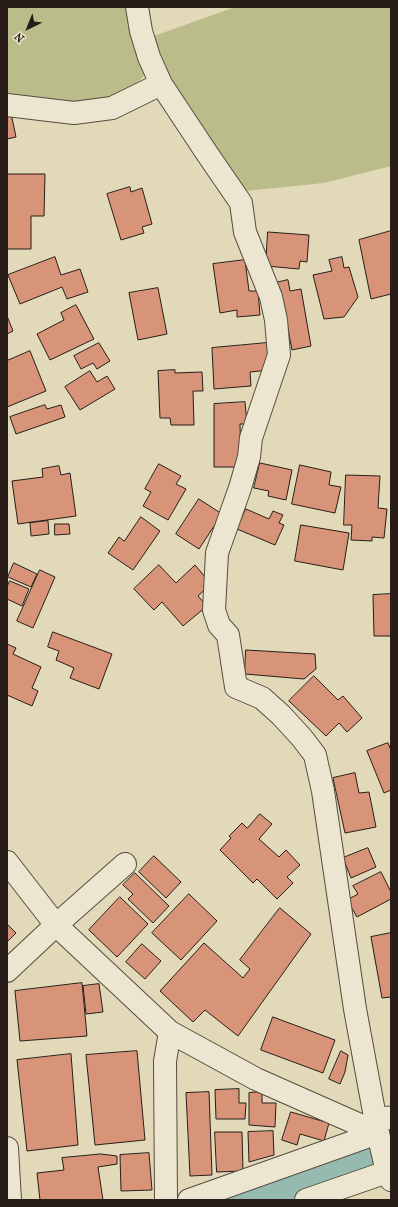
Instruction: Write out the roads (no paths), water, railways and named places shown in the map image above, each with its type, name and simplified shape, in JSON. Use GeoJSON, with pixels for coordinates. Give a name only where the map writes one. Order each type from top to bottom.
{"type":"FeatureCollection","features":[{"type":"Feature","properties":{"kind":"street"},"geometry":{"type":"LineString","coordinates":[[138,7],[141,31],[149,57],[161,84],[242,203],[246,232],[271,297],[276,320],[279,355],[251,438],[248,457],[238,494],[217,553],[214,610],[218,625],[228,635],[236,687],[262,698],[281,715],[315,755],[356,1009],[384,1148]]}},
{"type":"Feature","properties":{"kind":"street"},"geometry":{"type":"LineString","coordinates":[[7,105],[74,113],[112,108],[161,84]]}},
{"type":"Feature","properties":{"kind":"street"},"geometry":{"type":"LineString","coordinates":[[7,862],[56,925],[170,1032],[384,1148]]}},
{"type":"Feature","properties":{"kind":"street"},"geometry":{"type":"LineString","coordinates":[[7,971],[125,864]]}},
{"type":"Feature","properties":{"kind":"street"},"geometry":{"type":"LineString","coordinates":[[166,1200],[165,1061],[170,1032]]}},
{"type":"Feature","properties":{"kind":"street"},"geometry":{"type":"LineString","coordinates":[[7,1148],[10,1200]]}},
{"type":"Feature","properties":{"kind":"street"},"geometry":{"type":"LineString","coordinates":[[189,1200],[384,1148]]}},
{"type":"Feature","properties":{"kind":"street"},"geometry":{"type":"LineString","coordinates":[[306,1200],[384,1148]]}},
{"type":"Feature","properties":{"kind":"waterway"},"geometry":{"type":"LineString","coordinates":[[245,1200],[352,1163],[391,1158]]}}]}
